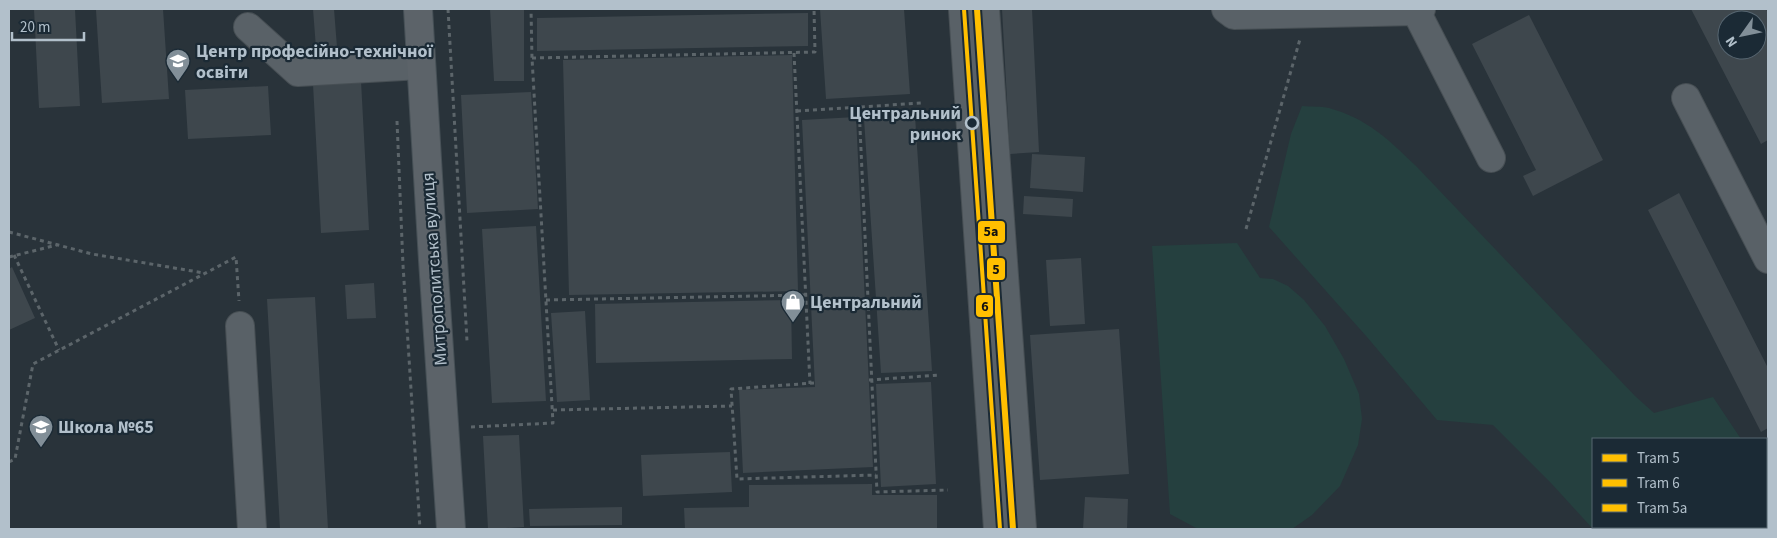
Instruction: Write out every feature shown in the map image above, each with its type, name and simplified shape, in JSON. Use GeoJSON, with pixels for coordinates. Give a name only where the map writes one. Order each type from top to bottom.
{"type":"FeatureCollection","features":[{"type":"Feature","properties":{"kind":"main road","name":"Митрополитська вулиця"},"geometry":{"type":"LineString","coordinates":[[418,9],[451,529]]}},
{"type":"Feature","properties":{"kind":"street"},"geometry":{"type":"LineString","coordinates":[[963,9],[998,529]]}},
{"type":"Feature","properties":{"kind":"street"},"geometry":{"type":"LineString","coordinates":[[985,9],[1022,529]]}},
{"type":"Feature","properties":{"kind":"street"},"geometry":{"type":"LineString","coordinates":[[1226,9],[1234,16],[1418,10],[1490,158]]}},
{"type":"Feature","properties":{"kind":"street"},"geometry":{"type":"LineString","coordinates":[[248,27],[298,72],[422,65]]}},
{"type":"Feature","properties":{"kind":"street"},"geometry":{"type":"LineString","coordinates":[[1686,98],[1768,259]]}},
{"type":"Feature","properties":{"kind":"street"},"geometry":{"type":"LineString","coordinates":[[240,326],[252,529]]}},
{"type":"Feature","properties":{"kind":"path"},"geometry":{"type":"LineString","coordinates":[[448,9],[467,348]]}},
{"type":"Feature","properties":{"kind":"path"},"geometry":{"type":"LineString","coordinates":[[471,418],[472,427],[553,423],[532,58],[531,9]]}},
{"type":"Feature","properties":{"kind":"path"},"geometry":{"type":"LineString","coordinates":[[532,58],[815,52],[814,9]]}},
{"type":"Feature","properties":{"kind":"path"},"geometry":{"type":"LineString","coordinates":[[1246,229],[1307,14]]}},
{"type":"Feature","properties":{"kind":"path"},"geometry":{"type":"LineString","coordinates":[[794,53],[812,383],[731,389],[737,479],[876,475]]}},
{"type":"Feature","properties":{"kind":"path"},"geometry":{"type":"LineString","coordinates":[[797,111],[922,103]]}},
{"type":"Feature","properties":{"kind":"path"},"geometry":{"type":"LineString","coordinates":[[859,107],[870,380],[877,492],[948,490]]}},
{"type":"Feature","properties":{"kind":"path"},"geometry":{"type":"LineString","coordinates":[[396,115],[403,265],[420,529]]}},
{"type":"Feature","properties":{"kind":"path"},"geometry":{"type":"LineString","coordinates":[[9,232],[92,254],[204,273]]}},
{"type":"Feature","properties":{"kind":"path"},"geometry":{"type":"LineString","coordinates":[[9,257],[59,245]]}},
{"type":"Feature","properties":{"kind":"path"},"geometry":{"type":"LineString","coordinates":[[14,255],[59,350]]}},
{"type":"Feature","properties":{"kind":"path"},"geometry":{"type":"LineString","coordinates":[[9,462],[15,459],[33,364],[236,256],[240,326]]}},
{"type":"Feature","properties":{"kind":"path"},"geometry":{"type":"LineString","coordinates":[[546,300],[806,294]]}},
{"type":"Feature","properties":{"kind":"path"},"geometry":{"type":"LineString","coordinates":[[870,380],[940,375]]}},
{"type":"Feature","properties":{"kind":"path"},"geometry":{"type":"LineString","coordinates":[[553,410],[732,406]]}},
{"type":"Feature","properties":{"kind":"green space"},"geometry":{"type":"Polygon","coordinates":[[[1302,106],[1326,107],[1367,124],[1387,139],[1417,167],[1635,396],[1654,413],[1713,397],[1740,438],[1592,438],[1592,528],[1551,483],[1493,425],[1437,420],[1367,337],[1269,227],[1291,134],[1302,106]]]}},
{"type":"Feature","properties":{"kind":"green space"},"geometry":{"type":"Polygon","coordinates":[[[1237,243],[1260,278],[1273,279],[1288,286],[1304,300],[1325,326],[1344,359],[1359,394],[1362,419],[1358,445],[1340,486],[1312,515],[1292,529],[1198,529],[1170,514],[1152,246],[1237,243]]]}},
{"type":"Feature","properties":{"kind":"green space"},"geometry":{"type":"Polygon","coordinates":[[[1767,489],[1768,491],[1768,529],[1593,529],[1767,528],[1767,489]]]}},
{"type":"Feature","properties":{"kind":"building"},"geometry":{"type":"Polygon","coordinates":[[[34,9],[75,9],[80,106],[39,108],[34,9]]]}},
{"type":"Feature","properties":{"kind":"building"},"geometry":{"type":"Polygon","coordinates":[[[163,9],[169,99],[102,103],[96,10],[163,9]]]}},
{"type":"Feature","properties":{"kind":"building"},"geometry":{"type":"Polygon","coordinates":[[[313,9],[334,9],[338,60],[361,81],[369,230],[321,233],[313,84],[317,61],[313,9]]]}},
{"type":"Feature","properties":{"kind":"building"},"geometry":{"type":"Polygon","coordinates":[[[490,9],[524,9],[524,81],[494,81],[490,9]]]}},
{"type":"Feature","properties":{"kind":"building"},"geometry":{"type":"Polygon","coordinates":[[[820,9],[904,9],[910,94],[826,99],[820,9]]]}},
{"type":"Feature","properties":{"kind":"building"},"geometry":{"type":"Polygon","coordinates":[[[1002,9],[1032,9],[1039,152],[1010,154],[1002,9]]]}},
{"type":"Feature","properties":{"kind":"building"},"geometry":{"type":"Polygon","coordinates":[[[1691,9],[1766,9],[1717,10],[1717,59],[1691,9]]]}},
{"type":"Feature","properties":{"kind":"building"},"geometry":{"type":"Polygon","coordinates":[[[1767,11],[1768,13],[1768,140],[1761,144],[1717,60],[1767,60],[1767,11]]]}},
{"type":"Feature","properties":{"kind":"building"},"geometry":{"type":"Polygon","coordinates":[[[808,13],[808,46],[537,51],[537,18],[808,13]]]}},
{"type":"Feature","properties":{"kind":"building"},"geometry":{"type":"Polygon","coordinates":[[[1529,15],[1603,160],[1533,196],[1523,176],[1536,170],[1472,44],[1529,15]]]}},
{"type":"Feature","properties":{"kind":"building"},"geometry":{"type":"Polygon","coordinates":[[[792,55],[798,291],[569,295],[563,60],[792,55]]]}},
{"type":"Feature","properties":{"kind":"building"},"geometry":{"type":"Polygon","coordinates":[[[268,86],[271,135],[188,139],[185,90],[268,86]]]}},
{"type":"Feature","properties":{"kind":"building"},"geometry":{"type":"Polygon","coordinates":[[[531,92],[538,209],[467,213],[461,95],[531,92]]]}},
{"type":"Feature","properties":{"kind":"building"},"geometry":{"type":"Polygon","coordinates":[[[915,116],[932,371],[881,373],[864,119],[915,116]]]}},
{"type":"Feature","properties":{"kind":"building"},"geometry":{"type":"Polygon","coordinates":[[[856,117],[873,467],[743,473],[739,390],[815,387],[802,120],[856,117]]]}},
{"type":"Feature","properties":{"kind":"building"},"geometry":{"type":"Polygon","coordinates":[[[1032,154],[1085,157],[1083,192],[1030,188],[1032,154]]]}},
{"type":"Feature","properties":{"kind":"building"},"geometry":{"type":"Polygon","coordinates":[[[1679,193],[1768,368],[1768,428],[1761,432],[1648,210],[1679,193]]]}},
{"type":"Feature","properties":{"kind":"building"},"geometry":{"type":"Polygon","coordinates":[[[1024,196],[1073,199],[1072,217],[1023,214],[1024,196]]]}},
{"type":"Feature","properties":{"kind":"building"},"geometry":{"type":"Polygon","coordinates":[[[536,226],[546,401],[492,403],[482,229],[536,226]]]}},
{"type":"Feature","properties":{"kind":"building"},"geometry":{"type":"Polygon","coordinates":[[[1081,258],[1085,324],[1050,326],[1046,260],[1081,258]]]}},
{"type":"Feature","properties":{"kind":"building"},"geometry":{"type":"Polygon","coordinates":[[[12,267],[35,318],[9,330],[9,269],[12,267]]]}},
{"type":"Feature","properties":{"kind":"building"},"geometry":{"type":"Polygon","coordinates":[[[374,283],[376,318],[347,319],[345,285],[374,283]]]}},
{"type":"Feature","properties":{"kind":"building"},"geometry":{"type":"Polygon","coordinates":[[[315,297],[328,529],[280,529],[267,299],[315,297]]]}},
{"type":"Feature","properties":{"kind":"building"},"geometry":{"type":"Polygon","coordinates":[[[791,300],[792,359],[596,363],[595,304],[791,300]]]}},
{"type":"Feature","properties":{"kind":"building"},"geometry":{"type":"Polygon","coordinates":[[[585,311],[590,400],[557,402],[551,313],[585,311]]]}},
{"type":"Feature","properties":{"kind":"building"},"geometry":{"type":"Polygon","coordinates":[[[1119,329],[1129,474],[1040,480],[1030,335],[1119,329]]]}},
{"type":"Feature","properties":{"kind":"building"},"geometry":{"type":"Polygon","coordinates":[[[931,382],[936,484],[881,487],[876,384],[931,382]]]}},
{"type":"Feature","properties":{"kind":"building"},"geometry":{"type":"Polygon","coordinates":[[[519,435],[524,527],[488,529],[483,436],[519,435]]]}},
{"type":"Feature","properties":{"kind":"building"},"geometry":{"type":"Polygon","coordinates":[[[730,452],[732,492],[643,496],[641,455],[730,452]]]}},
{"type":"Feature","properties":{"kind":"building"},"geometry":{"type":"Polygon","coordinates":[[[872,484],[872,495],[937,495],[937,529],[685,529],[684,508],[749,507],[749,485],[872,484]]]}},
{"type":"Feature","properties":{"kind":"building"},"geometry":{"type":"Polygon","coordinates":[[[1085,497],[1128,499],[1127,529],[1083,529],[1085,497]]]}},
{"type":"Feature","properties":{"kind":"building"},"geometry":{"type":"Polygon","coordinates":[[[622,507],[622,525],[530,526],[529,509],[622,507]]]}},
{"type":"Feature","properties":{"kind":"tram line","name":"6"},"geometry":{"type":"LineString","coordinates":[[964,9],[1000,529]]}},
{"type":"Feature","properties":{"kind":"tram line","name":"5а"},"geometry":{"type":"LineString","coordinates":[[976,9],[1012,529]]}},
{"type":"Feature","properties":{"kind":"tram line","name":"5"},"geometry":{"type":"LineString","coordinates":[[978,9],[1014,529]]}},
{"type":"Feature","properties":{"kind":"place","name":"Центр професійно-технічної освіти"},"geometry":{"type":"Point","coordinates":[178,82]}},
{"type":"Feature","properties":{"kind":"place","name":"Центральний ринок"},"geometry":{"type":"Point","coordinates":[972,123]}},
{"type":"Feature","properties":{"kind":"place","name":"Центральний"},"geometry":{"type":"Point","coordinates":[793,323]}},
{"type":"Feature","properties":{"kind":"place","name":"Школа №65"},"geometry":{"type":"Point","coordinates":[41,448]}}]}
